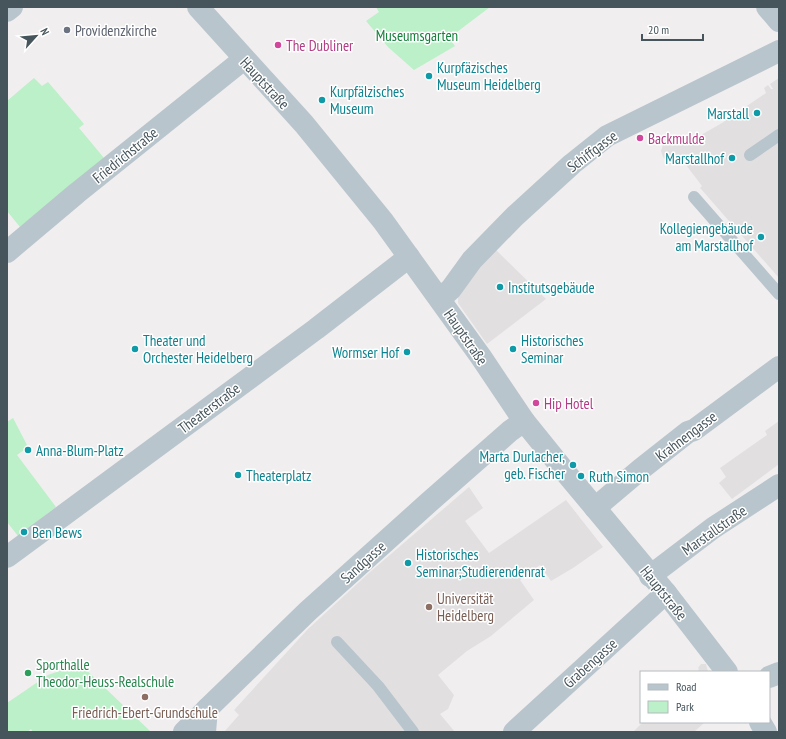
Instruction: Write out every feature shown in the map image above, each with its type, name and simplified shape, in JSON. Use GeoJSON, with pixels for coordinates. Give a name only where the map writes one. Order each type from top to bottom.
{"type":"FeatureCollection","features":[{"type":"Feature","properties":{"kind":"street"},"geometry":{"type":"LineString","coordinates":[[7,11],[12,7]]}},
{"type":"Feature","properties":{"kind":"street"},"geometry":{"type":"LineString","coordinates":[[767,7],[779,20]]}},
{"type":"Feature","properties":{"kind":"street","name":"Hauptstraße"},"geometry":{"type":"LineString","coordinates":[[200,8],[244,59],[309,119],[409,258],[440,299],[486,354],[559,479],[595,508],[650,576],[666,593],[726,671]]}},
{"type":"Feature","properties":{"kind":"street","name":"Schiffgasse"},"geometry":{"type":"LineString","coordinates":[[440,299],[451,289],[472,260],[515,216],[572,164],[607,136],[779,51]]}},
{"type":"Feature","properties":{"kind":"street","name":"Friedrichstraße"},"geometry":{"type":"LineString","coordinates":[[10,243],[77,193],[244,59]]}},
{"type":"Feature","properties":{"kind":"street","name":"Theaterstraße"},"geometry":{"type":"LineString","coordinates":[[7,557],[316,329],[409,258]]}},
{"type":"Feature","properties":{"kind":"street","name":"Krahnengasse"},"geometry":{"type":"LineString","coordinates":[[595,508],[682,437],[694,430],[779,367]]}},
{"type":"Feature","properties":{"kind":"street","name":"Sandgasse"},"geometry":{"type":"LineString","coordinates":[[184,732],[207,709],[313,616],[427,504],[510,431],[524,421]]}},
{"type":"Feature","properties":{"kind":"street","name":"Marstallstraße"},"geometry":{"type":"LineString","coordinates":[[650,576],[713,528],[779,485]]}},
{"type":"Feature","properties":{"kind":"street","name":"Grabengasse"},"geometry":{"type":"LineString","coordinates":[[514,732],[666,593]]}},
{"type":"Feature","properties":{"kind":"street"},"geometry":{"type":"LineString","coordinates":[[205,732],[207,709]]}},
{"type":"Feature","properties":{"kind":"street"},"geometry":{"type":"LineString","coordinates":[[761,723],[766,732]]}},
{"type":"Feature","properties":{"kind":"lane"},"geometry":{"type":"LineString","coordinates":[[750,155],[779,135]]}},
{"type":"Feature","properties":{"kind":"lane"},"geometry":{"type":"LineString","coordinates":[[694,198],[779,294]]}},
{"type":"Feature","properties":{"kind":"lane"},"geometry":{"type":"LineString","coordinates":[[337,642],[378,686],[413,732]]}},
{"type":"Feature","properties":{"kind":"shaded area"},"geometry":{"type":"Polygon","coordinates":[[[779,78],[779,278],[700,188],[702,186],[683,161],[676,164],[670,164],[663,157],[661,151],[664,142],[671,138],[681,138],[687,143],[722,123],[766,93],[764,88],[768,85],[771,89],[773,89],[770,84],[779,78]]]}},
{"type":"Feature","properties":{"kind":"shaded area","name":"Institutsgebäude"},"geometry":{"type":"Polygon","coordinates":[[[495,249],[546,299],[487,344],[458,303],[458,298],[477,265],[495,249]]]}},
{"type":"Feature","properties":{"kind":"shaded area"},"geometry":{"type":"Polygon","coordinates":[[[779,421],[779,464],[732,499],[719,483],[726,477],[720,468],[767,435],[765,431],[779,421]]]}},
{"type":"Feature","properties":{"kind":"shaded area","name":"Universität Heidelberg"},"geometry":{"type":"Polygon","coordinates":[[[469,487],[483,508],[465,521],[489,553],[566,500],[603,547],[551,581],[540,565],[520,580],[534,600],[491,636],[467,651],[438,675],[454,695],[448,709],[440,714],[455,732],[224,732],[239,715],[234,710],[308,629],[370,572],[469,487]]]}},
{"type":"Feature","properties":{"kind":"shaded area"},"geometry":{"type":"Polygon","coordinates":[[[701,664],[706,664],[708,671],[698,671],[699,670],[698,668],[701,664]]]}},
{"type":"Feature","properties":{"kind":"shaded area"},"geometry":{"type":"Polygon","coordinates":[[[642,723],[704,723],[694,732],[633,732],[642,723]]]}},
{"type":"Feature","properties":{"kind":"green space","name":"Museumsgarten"},"geometry":{"type":"Polygon","coordinates":[[[376,7],[490,7],[449,38],[455,46],[414,70],[388,47],[366,21],[379,12],[376,7]]]}},
{"type":"Feature","properties":{"kind":"green space"},"geometry":{"type":"Polygon","coordinates":[[[34,78],[42,86],[48,82],[84,124],[79,128],[104,158],[20,227],[7,211],[7,101],[34,78]]]}},
{"type":"Feature","properties":{"kind":"green space"},"geometry":{"type":"Polygon","coordinates":[[[13,418],[28,447],[17,455],[56,507],[18,536],[7,522],[7,422],[13,418]]]}},
{"type":"Feature","properties":{"kind":"green space"},"geometry":{"type":"Polygon","coordinates":[[[80,664],[151,732],[33,732],[31,729],[27,732],[7,732],[7,703],[48,675],[80,664]]]}},
{"type":"Feature","properties":{"kind":"place","name":"Providenzkirche"},"geometry":{"type":"Point","coordinates":[67,30]}},
{"type":"Feature","properties":{"kind":"place","name":"The Dubliner"},"geometry":{"type":"Point","coordinates":[278,45]}},
{"type":"Feature","properties":{"kind":"place","name":"Kurpfäzisches Museum Heidelberg"},"geometry":{"type":"Point","coordinates":[429,76]}},
{"type":"Feature","properties":{"kind":"place","name":"Kurpfälzisches Museum"},"geometry":{"type":"Point","coordinates":[322,100]}},
{"type":"Feature","properties":{"kind":"place","name":"Marstall"},"geometry":{"type":"Point","coordinates":[757,113]}},
{"type":"Feature","properties":{"kind":"place","name":"Backmulde"},"geometry":{"type":"Point","coordinates":[640,138]}},
{"type":"Feature","properties":{"kind":"place","name":"Marstallhof"},"geometry":{"type":"Point","coordinates":[732,158]}},
{"type":"Feature","properties":{"kind":"place","name":"Kollegiengebäude am Marstallhof"},"geometry":{"type":"Point","coordinates":[761,237]}},
{"type":"Feature","properties":{"kind":"place","name":"Institutsgebäude"},"geometry":{"type":"Point","coordinates":[500,287]}},
{"type":"Feature","properties":{"kind":"place","name":"Theater und Orchester Heidelberg"},"geometry":{"type":"Point","coordinates":[135,349]}},
{"type":"Feature","properties":{"kind":"place","name":"Historisches Seminar"},"geometry":{"type":"Point","coordinates":[513,349]}},
{"type":"Feature","properties":{"kind":"place","name":"Wormser Hof"},"geometry":{"type":"Point","coordinates":[407,352]}},
{"type":"Feature","properties":{"kind":"place","name":"Hip Hotel"},"geometry":{"type":"Point","coordinates":[536,403]}},
{"type":"Feature","properties":{"kind":"place","name":"Anna-Blum-Platz"},"geometry":{"type":"Point","coordinates":[28,450]}},
{"type":"Feature","properties":{"kind":"place","name":"Marta Durlacher, geb. Fischer"},"geometry":{"type":"Point","coordinates":[573,465]}},
{"type":"Feature","properties":{"kind":"place","name":"Theaterplatz"},"geometry":{"type":"Point","coordinates":[238,475]}},
{"type":"Feature","properties":{"kind":"place","name":"Ruth Simon"},"geometry":{"type":"Point","coordinates":[581,476]}},
{"type":"Feature","properties":{"kind":"place","name":"Ben Bews"},"geometry":{"type":"Point","coordinates":[24,532]}},
{"type":"Feature","properties":{"kind":"place","name":"Historisches Seminar;Studierendenrat"},"geometry":{"type":"Point","coordinates":[408,563]}},
{"type":"Feature","properties":{"kind":"place","name":"Universität Heidelberg"},"geometry":{"type":"Point","coordinates":[429,607]}},
{"type":"Feature","properties":{"kind":"place","name":"Sporthalle Theodor-Heuss-Realschule"},"geometry":{"type":"Point","coordinates":[28,673]}},
{"type":"Feature","properties":{"kind":"place","name":"Friedrich-Ebert-Grundschule"},"geometry":{"type":"Point","coordinates":[145,697]}}]}
